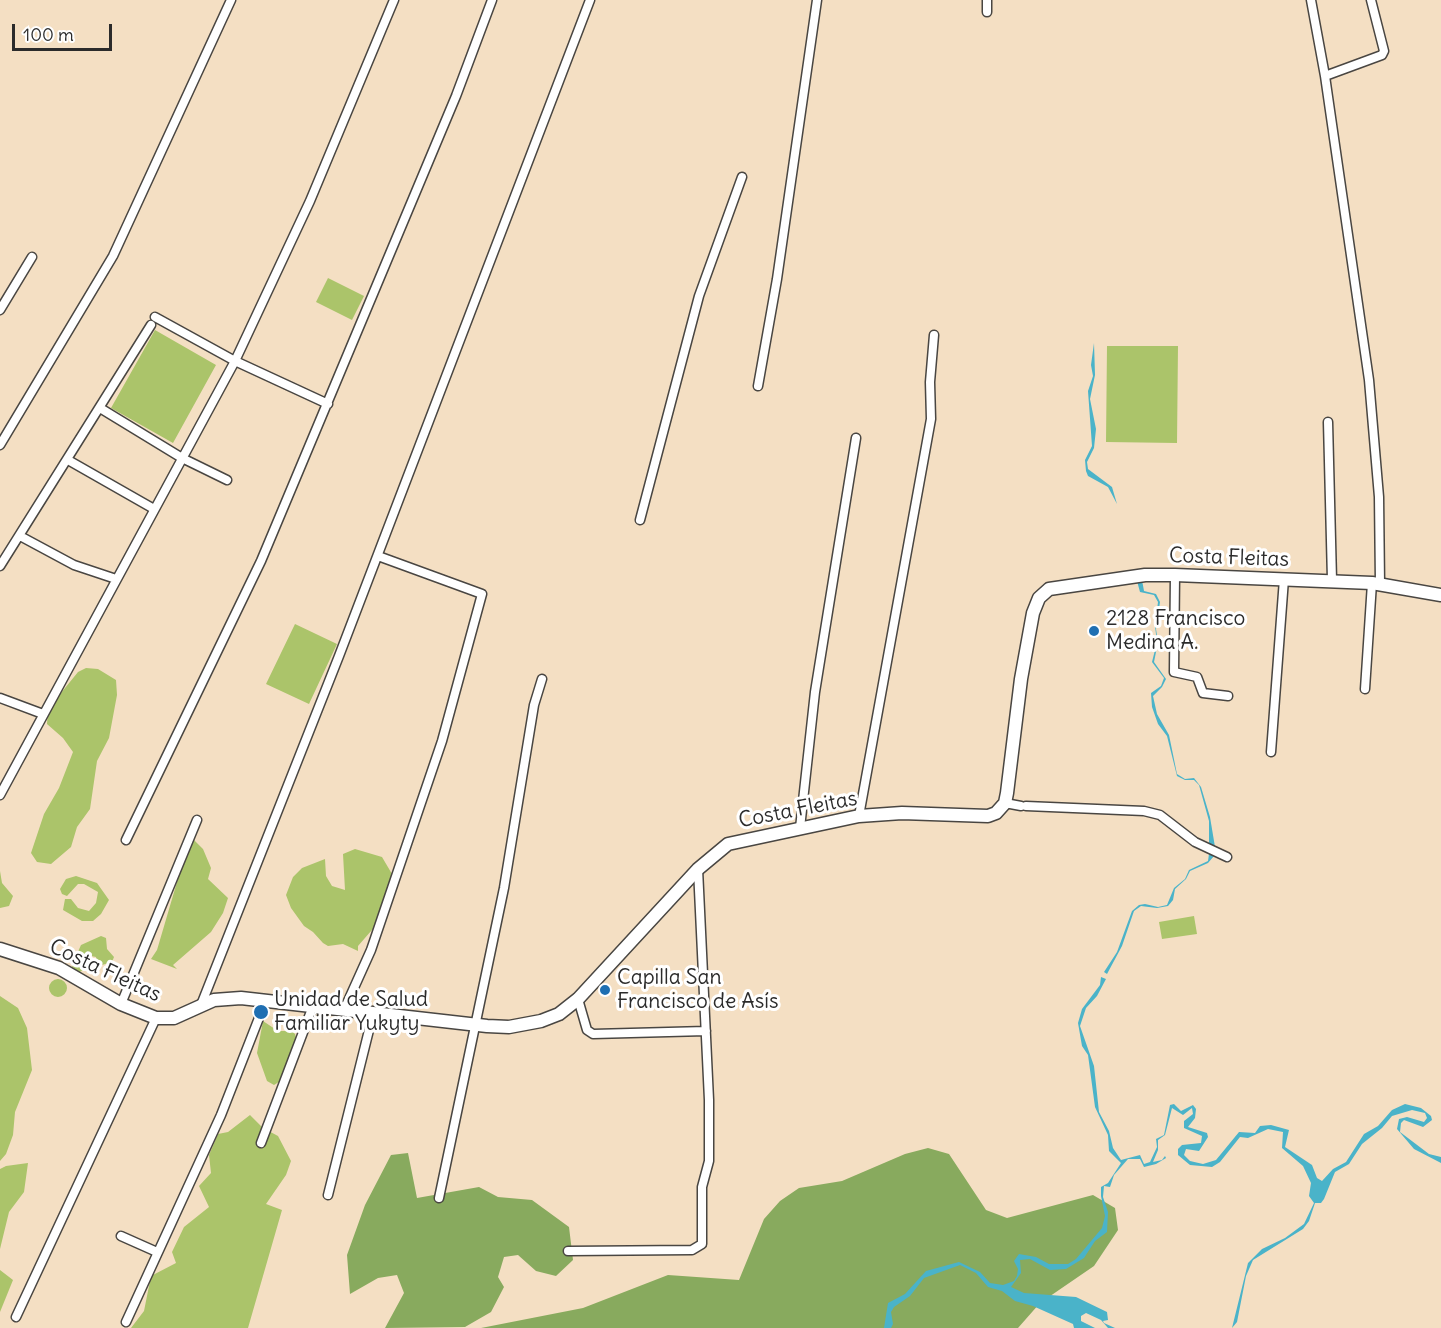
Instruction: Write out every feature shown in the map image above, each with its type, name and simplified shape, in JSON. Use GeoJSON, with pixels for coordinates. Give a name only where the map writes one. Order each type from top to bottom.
{"type":"FeatureCollection","features":[{"type":"Feature","properties":{"kind":"main road","name":"Costa Fleitas"},"geometry":{"type":"LineString","coordinates":[[0,949],[59,968],[121,1004],[156,1018],[174,1018],[201,1005],[225,998],[266,1000],[474,1025],[509,1027],[541,1021],[559,1014],[578,999],[698,869],[728,844],[859,816],[902,813],[988,816],[996,813],[1005,803],[1022,679],[1039,598],[1049,589],[1145,575],[1174,575],[1332,580],[1376,584],[1441,595]]}},
{"type":"Feature","properties":{"kind":"street"},"geometry":{"type":"LineString","coordinates":[[0,445],[113,256],[231,0]]}},
{"type":"Feature","properties":{"kind":"street"},"geometry":{"type":"LineString","coordinates":[[0,795],[235,361],[310,201],[394,0]]}},
{"type":"Feature","properties":{"kind":"street"},"geometry":{"type":"LineString","coordinates":[[126,840],[261,561],[456,96],[492,0]]}},
{"type":"Feature","properties":{"kind":"street"},"geometry":{"type":"LineString","coordinates":[[758,386],[777,279],[817,0]]}},
{"type":"Feature","properties":{"kind":"street"},"geometry":{"type":"LineString","coordinates":[[987,0],[987,12]]}},
{"type":"Feature","properties":{"kind":"street"},"geometry":{"type":"LineString","coordinates":[[1311,0],[1325,76],[1374,421],[1379,496],[1376,584],[1365,689]]}},
{"type":"Feature","properties":{"kind":"street"},"geometry":{"type":"LineString","coordinates":[[1325,76],[1382,56],[1384,51],[1371,0]]}},
{"type":"Feature","properties":{"kind":"street"},"geometry":{"type":"LineString","coordinates":[[201,1005],[378,556],[587,1]]}},
{"type":"Feature","properties":{"kind":"street"},"geometry":{"type":"LineString","coordinates":[[640,520],[699,296],[742,177]]}},
{"type":"Feature","properties":{"kind":"street"},"geometry":{"type":"LineString","coordinates":[[0,310],[32,257]]}},
{"type":"Feature","properties":{"kind":"street"},"geometry":{"type":"LineString","coordinates":[[0,566],[153,321],[328,404]]}},
{"type":"Feature","properties":{"kind":"street"},"geometry":{"type":"LineString","coordinates":[[859,816],[931,419],[930,382],[934,335]]}},
{"type":"Feature","properties":{"kind":"street"},"geometry":{"type":"LineString","coordinates":[[100,408],[182,458],[228,480]]}},
{"type":"Feature","properties":{"kind":"street"},"geometry":{"type":"LineString","coordinates":[[1328,422],[1332,580]]}},
{"type":"Feature","properties":{"kind":"street"},"geometry":{"type":"LineString","coordinates":[[800,828],[815,692],[855,438]]}},
{"type":"Feature","properties":{"kind":"street"},"geometry":{"type":"LineString","coordinates":[[68,460],[154,508]]}},
{"type":"Feature","properties":{"kind":"street"},"geometry":{"type":"LineString","coordinates":[[20,536],[74,564],[116,579]]}},
{"type":"Feature","properties":{"kind":"street"},"geometry":{"type":"LineString","coordinates":[[344,1010],[371,950],[431,774],[482,594],[378,556]]}},
{"type":"Feature","properties":{"kind":"street"},"geometry":{"type":"LineString","coordinates":[[1174,575],[1174,672],[1197,677],[1203,693],[1228,696]]}},
{"type":"Feature","properties":{"kind":"street"},"geometry":{"type":"LineString","coordinates":[[1271,752],[1284,579]]}},
{"type":"Feature","properties":{"kind":"street"},"geometry":{"type":"LineString","coordinates":[[439,1198],[504,888],[525,775],[534,705],[542,680]]}},
{"type":"Feature","properties":{"kind":"street"},"geometry":{"type":"LineString","coordinates":[[0,698],[44,714]]}},
{"type":"Feature","properties":{"kind":"street"},"geometry":{"type":"LineString","coordinates":[[1005,803],[1023,806],[1144,811],[1160,815],[1195,842],[1227,857]]}},
{"type":"Feature","properties":{"kind":"street"},"geometry":{"type":"LineString","coordinates":[[121,1004],[197,820]]}},
{"type":"Feature","properties":{"kind":"street"},"geometry":{"type":"LineString","coordinates":[[568,1251],[692,1250],[702,1244],[702,1187],[709,1161],[706,1031],[698,869]]}},
{"type":"Feature","properties":{"kind":"street"},"geometry":{"type":"LineString","coordinates":[[578,999],[587,1030],[593,1034],[706,1031]]}},
{"type":"Feature","properties":{"kind":"street"},"geometry":{"type":"LineString","coordinates":[[126,1322],[221,1115],[266,1000]]}},
{"type":"Feature","properties":{"kind":"street"},"geometry":{"type":"LineString","coordinates":[[261,1143],[313,1006]]}},
{"type":"Feature","properties":{"kind":"street"},"geometry":{"type":"LineString","coordinates":[[328,1195],[373,1014]]}},
{"type":"Feature","properties":{"kind":"street"},"geometry":{"type":"LineString","coordinates":[[16,1317],[156,1018]]}},
{"type":"Feature","properties":{"kind":"street"},"geometry":{"type":"LineString","coordinates":[[121,1236],[157,1252]]}},
{"type":"Feature","properties":{"kind":"green space"},"geometry":{"type":"Polygon","coordinates":[[[328,278],[364,296],[352,320],[316,302],[328,278]]]}},
{"type":"Feature","properties":{"kind":"green space"},"geometry":{"type":"Polygon","coordinates":[[[155,330],[216,365],[173,443],[111,408],[155,330]]]}},
{"type":"Feature","properties":{"kind":"green space"},"geometry":{"type":"Polygon","coordinates":[[[1107,346],[1178,346],[1177,443],[1106,442],[1107,346]]]}},
{"type":"Feature","properties":{"kind":"green space"},"geometry":{"type":"Polygon","coordinates":[[[295,624],[337,644],[309,704],[266,684],[295,624]]]}},
{"type":"Feature","properties":{"kind":"green space"},"geometry":{"type":"Polygon","coordinates":[[[86,668],[98,669],[116,680],[117,695],[109,738],[97,761],[90,809],[77,827],[71,847],[51,864],[37,862],[31,853],[44,814],[59,788],[73,752],[63,738],[47,724],[48,709],[78,672],[86,668]]]}},
{"type":"Feature","properties":{"kind":"green space"},"geometry":{"type":"Polygon","coordinates":[[[194,840],[203,849],[211,868],[208,879],[228,898],[223,913],[211,932],[173,965],[177,969],[151,959],[157,950],[182,865],[194,840]]]}},
{"type":"Feature","properties":{"kind":"green space"},"geometry":{"type":"Polygon","coordinates":[[[355,849],[382,857],[392,874],[388,897],[378,923],[358,946],[358,951],[343,944],[328,946],[323,943],[304,926],[291,908],[286,895],[293,877],[302,868],[325,859],[326,876],[332,886],[345,890],[343,854],[355,849]]]}},
{"type":"Feature","properties":{"kind":"green space"},"geometry":{"type":"Polygon","coordinates":[[[0,871],[2,883],[13,896],[9,906],[0,908],[0,871]]]}},
{"type":"Feature","properties":{"kind":"green space"},"geometry":{"type":"Polygon","coordinates":[[[76,876],[97,883],[109,900],[101,914],[93,921],[82,921],[63,910],[65,899],[71,899],[78,908],[89,911],[96,903],[98,892],[84,884],[78,884],[67,896],[62,894],[60,889],[66,879],[76,876]]]}},
{"type":"Feature","properties":{"kind":"green space"},"geometry":{"type":"Polygon","coordinates":[[[1194,916],[1197,934],[1162,939],[1159,922],[1194,916]]]}},
{"type":"Feature","properties":{"kind":"green space"},"geometry":{"type":"Polygon","coordinates":[[[101,936],[106,938],[107,949],[114,957],[112,962],[102,965],[97,963],[96,957],[91,956],[83,970],[78,973],[73,971],[72,965],[81,945],[101,936]]]}},
{"type":"Feature","properties":{"kind":"green space"},"geometry":{"type":"Polygon","coordinates":[[[58,979],[64,982],[67,988],[64,994],[58,997],[52,994],[49,988],[52,982],[58,979]]]}},
{"type":"Feature","properties":{"kind":"green space"},"geometry":{"type":"Polygon","coordinates":[[[0,996],[18,1008],[27,1028],[32,1070],[15,1112],[13,1135],[6,1154],[0,1161],[0,996]]]}},
{"type":"Feature","properties":{"kind":"green space"},"geometry":{"type":"Polygon","coordinates":[[[263,1021],[278,1031],[292,1031],[298,1047],[295,1069],[274,1085],[267,1081],[257,1053],[263,1021]]]}},
{"type":"Feature","properties":{"kind":"green space"},"geometry":{"type":"Polygon","coordinates":[[[250,1115],[263,1128],[278,1136],[291,1161],[286,1175],[266,1204],[282,1210],[248,1328],[131,1328],[144,1311],[151,1276],[176,1263],[172,1252],[184,1227],[209,1207],[199,1186],[211,1173],[209,1155],[218,1134],[228,1132],[250,1115]]]}},
{"type":"Feature","properties":{"kind":"green space"},"geometry":{"type":"Polygon","coordinates":[[[928,1148],[949,1154],[986,1210],[1007,1218],[1093,1195],[1115,1208],[1118,1230],[1094,1266],[1040,1303],[1018,1328],[481,1328],[583,1308],[668,1275],[739,1280],[764,1219],[780,1201],[799,1188],[842,1181],[905,1154],[928,1148]]]}},
{"type":"Feature","properties":{"kind":"green space"},"geometry":{"type":"Polygon","coordinates":[[[408,1153],[417,1198],[479,1187],[498,1197],[532,1200],[569,1227],[573,1260],[556,1276],[536,1271],[518,1255],[504,1257],[498,1277],[504,1287],[491,1312],[465,1327],[385,1328],[404,1293],[397,1275],[378,1278],[350,1294],[347,1255],[365,1205],[391,1155],[408,1153]]]}},
{"type":"Feature","properties":{"kind":"green space"},"geometry":{"type":"Polygon","coordinates":[[[28,1163],[24,1192],[9,1212],[0,1249],[0,1169],[28,1163]]]}},
{"type":"Feature","properties":{"kind":"green space"},"geometry":{"type":"Polygon","coordinates":[[[0,1270],[13,1280],[0,1312],[0,1270]]]}},
{"type":"Feature","properties":{"kind":"water"},"geometry":{"type":"Polygon","coordinates":[[[1094,343],[1095,375],[1090,399],[1096,429],[1094,448],[1087,462],[1088,469],[1112,487],[1117,504],[1108,487],[1088,476],[1086,471],[1085,460],[1092,446],[1088,391],[1093,376],[1091,365],[1094,343]]]}},
{"type":"Feature","properties":{"kind":"water"},"geometry":{"type":"Polygon","coordinates":[[[1142,580],[1144,591],[1156,594],[1160,602],[1156,629],[1158,642],[1154,662],[1166,679],[1162,687],[1153,696],[1157,714],[1169,735],[1177,774],[1185,779],[1194,778],[1201,787],[1210,817],[1215,847],[1209,844],[1209,821],[1199,785],[1194,780],[1185,780],[1177,776],[1167,736],[1158,724],[1152,707],[1151,693],[1161,686],[1164,678],[1152,662],[1157,642],[1155,626],[1158,602],[1154,595],[1140,592],[1137,581],[1142,580]]]}},
{"type":"Feature","properties":{"kind":"water"},"geometry":{"type":"Polygon","coordinates":[[[1209,854],[1214,856],[1208,863],[1190,871],[1186,879],[1175,889],[1173,900],[1168,906],[1157,908],[1141,906],[1134,911],[1122,946],[1107,974],[1104,972],[1117,952],[1132,911],[1139,905],[1158,907],[1167,905],[1174,888],[1185,879],[1189,870],[1208,861],[1209,854]]]}},
{"type":"Feature","properties":{"kind":"water"},"geometry":{"type":"Polygon","coordinates":[[[1101,977],[1106,979],[1097,996],[1086,1008],[1080,1026],[1094,1066],[1099,1112],[1109,1131],[1113,1148],[1121,1160],[1140,1155],[1144,1164],[1150,1162],[1157,1147],[1156,1139],[1164,1135],[1170,1105],[1174,1104],[1181,1111],[1193,1105],[1196,1109],[1195,1118],[1188,1127],[1207,1133],[1208,1137],[1199,1151],[1186,1149],[1184,1155],[1190,1161],[1203,1164],[1216,1160],[1239,1132],[1255,1133],[1260,1126],[1271,1125],[1289,1130],[1285,1147],[1312,1165],[1317,1178],[1322,1181],[1333,1169],[1346,1162],[1364,1134],[1378,1126],[1392,1110],[1405,1104],[1421,1108],[1431,1116],[1432,1120],[1423,1127],[1404,1120],[1401,1123],[1400,1132],[1429,1154],[1441,1157],[1441,1163],[1414,1149],[1397,1129],[1399,1119],[1407,1117],[1424,1122],[1427,1118],[1425,1113],[1412,1110],[1392,1116],[1382,1128],[1362,1144],[1349,1164],[1335,1172],[1324,1199],[1321,1203],[1315,1203],[1309,1221],[1303,1229],[1253,1260],[1246,1276],[1237,1322],[1232,1328],[1248,1263],[1262,1249],[1285,1238],[1304,1224],[1314,1203],[1309,1196],[1311,1183],[1303,1166],[1282,1148],[1283,1132],[1268,1129],[1248,1138],[1240,1137],[1220,1162],[1212,1167],[1190,1165],[1178,1155],[1178,1149],[1182,1145],[1201,1143],[1202,1136],[1184,1128],[1184,1121],[1193,1114],[1192,1108],[1183,1115],[1172,1108],[1165,1135],[1158,1140],[1158,1150],[1153,1162],[1162,1160],[1165,1156],[1166,1158],[1156,1164],[1144,1167],[1140,1159],[1128,1159],[1114,1175],[1110,1187],[1104,1186],[1103,1197],[1108,1212],[1107,1232],[1095,1241],[1084,1258],[1066,1269],[1050,1270],[1030,1259],[1020,1260],[1021,1273],[1011,1287],[1024,1293],[1076,1297],[1107,1312],[1108,1320],[1103,1321],[1104,1323],[1115,1328],[1108,1328],[1101,1320],[1086,1313],[1081,1316],[1081,1321],[1095,1328],[1074,1328],[1073,1324],[1033,1306],[1015,1301],[1002,1291],[988,1287],[976,1273],[960,1265],[924,1278],[910,1296],[894,1307],[891,1312],[893,1324],[891,1328],[884,1328],[888,1303],[905,1294],[926,1271],[959,1262],[980,1272],[990,1283],[1003,1285],[1014,1281],[1017,1276],[1018,1269],[1014,1261],[1019,1254],[1036,1257],[1049,1264],[1068,1264],[1076,1259],[1102,1228],[1105,1216],[1101,1187],[1108,1183],[1121,1163],[1109,1151],[1108,1135],[1095,1107],[1088,1055],[1082,1046],[1078,1023],[1082,1009],[1100,985],[1101,977]]]}},
{"type":"Feature","properties":{"kind":"place","name":"2128 Francisco Medina A."},"geometry":{"type":"Point","coordinates":[1094,631]}},
{"type":"Feature","properties":{"kind":"place","name":"Capilla San Francisco de Asís"},"geometry":{"type":"Point","coordinates":[605,990]}},
{"type":"Feature","properties":{"kind":"place","name":"Unidad de Salud Familiar Yukyty"},"geometry":{"type":"Point","coordinates":[261,1012]}}]}
